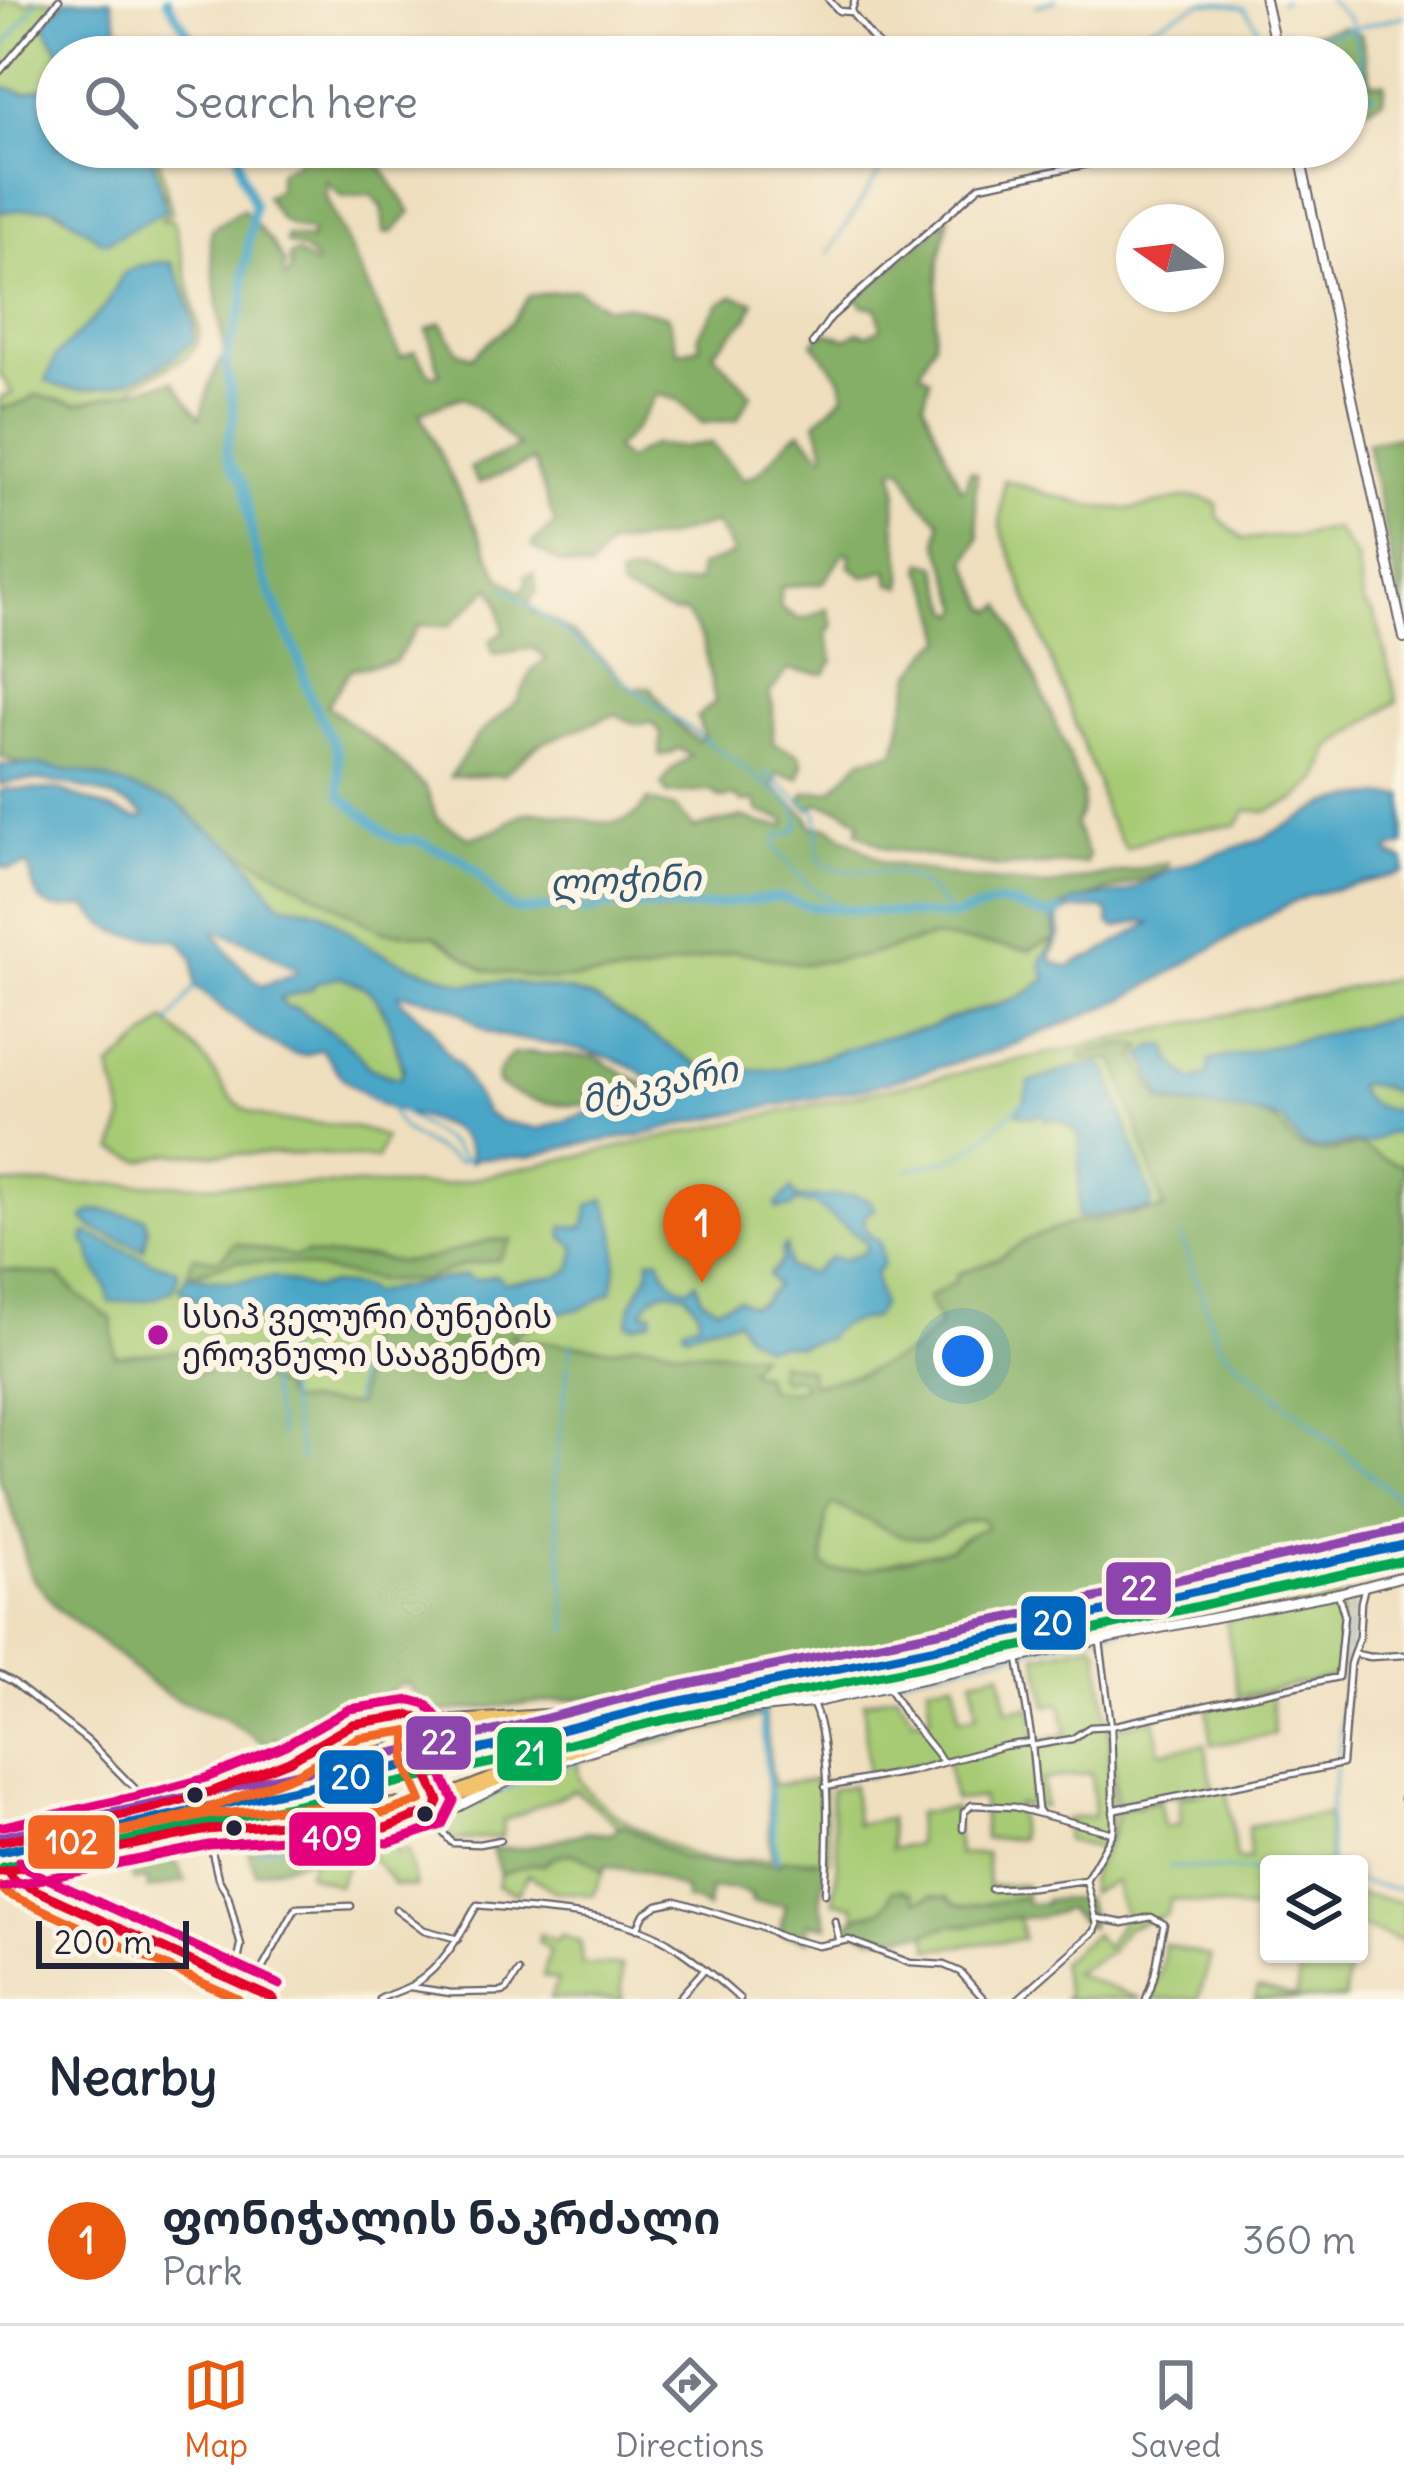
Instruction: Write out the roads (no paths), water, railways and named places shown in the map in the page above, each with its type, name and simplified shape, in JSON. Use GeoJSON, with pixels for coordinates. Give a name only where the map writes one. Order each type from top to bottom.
{"type":"FeatureCollection","features":[{"type":"Feature","properties":{"kind":"highway"},"geometry":{"type":"LineString","coordinates":[[1019,1635],[1404,1546]]}},
{"type":"Feature","properties":{"kind":"highway"},"geometry":{"type":"LineString","coordinates":[[0,1852],[1404,1556]]}},
{"type":"Feature","properties":{"kind":"highway"},"geometry":{"type":"LineString","coordinates":[[2,1868],[408,1728],[655,1712]]}},
{"type":"Feature","properties":{"kind":"highway"},"geometry":{"type":"LineString","coordinates":[[156,1818],[430,1806],[655,1712]]}},
{"type":"Feature","properties":{"kind":"street"},"geometry":{"type":"LineString","coordinates":[[0,70],[59,0]]}},
{"type":"Feature","properties":{"kind":"street"},"geometry":{"type":"LineString","coordinates":[[829,0],[838,10],[850,12],[870,36]]}},
{"type":"Feature","properties":{"kind":"street"},"geometry":{"type":"LineString","coordinates":[[850,12],[855,0]]}},
{"type":"Feature","properties":{"kind":"street"},"geometry":{"type":"LineString","coordinates":[[1265,0],[1273,36]]}},
{"type":"Feature","properties":{"kind":"street"},"geometry":{"type":"LineString","coordinates":[[812,344],[831,317],[980,186],[1069,168]]}},
{"type":"Feature","properties":{"kind":"street"},"geometry":{"type":"LineString","coordinates":[[1303,168],[1404,638]]}},
{"type":"Feature","properties":{"kind":"street"},"geometry":{"type":"LineString","coordinates":[[2,1868],[207,1830],[308,1822],[386,1828],[430,1806],[654,1730],[741,1710],[812,1703],[1404,1576]]}},
{"type":"Feature","properties":{"kind":"street"},"geometry":{"type":"LineString","coordinates":[[1113,1812],[1342,1765],[1350,1664],[1365,1586]]}},
{"type":"Feature","properties":{"kind":"street"},"geometry":{"type":"LineString","coordinates":[[826,1786],[911,1771],[1004,1746],[1072,1739],[1090,1727],[1339,1677],[1344,1591]]}},
{"type":"Feature","properties":{"kind":"street"},"geometry":{"type":"LineString","coordinates":[[1018,1999],[1095,1930],[1097,1918],[1086,1880],[1113,1833],[1111,1726],[1100,1640]]}},
{"type":"Feature","properties":{"kind":"street"},"geometry":{"type":"LineString","coordinates":[[1355,1654],[1404,1655]]}},
{"type":"Feature","properties":{"kind":"street"},"geometry":{"type":"LineString","coordinates":[[1018,1659],[1038,1810],[1043,1816]]}},
{"type":"Feature","properties":{"kind":"street"},"geometry":{"type":"LineString","coordinates":[[0,1675],[88,1741],[156,1818]]}},
{"type":"Feature","properties":{"kind":"street"},"geometry":{"type":"LineString","coordinates":[[888,1687],[943,1762]]}},
{"type":"Feature","properties":{"kind":"street"},"geometry":{"type":"LineString","coordinates":[[814,1707],[820,1720],[826,1786],[825,1894]]}},
{"type":"Feature","properties":{"kind":"street"},"geometry":{"type":"LineString","coordinates":[[0,1842],[156,1818],[289,1761],[353,1724],[380,1719],[408,1728]]}},
{"type":"Feature","properties":{"kind":"street"},"geometry":{"type":"LineString","coordinates":[[408,1728],[430,1806]]}},
{"type":"Feature","properties":{"kind":"street"},"geometry":{"type":"LineString","coordinates":[[408,1728],[430,1806],[452,1844],[500,1840]]}},
{"type":"Feature","properties":{"kind":"street"},"geometry":{"type":"LineString","coordinates":[[963,1828],[964,1812],[971,1805],[1014,1807],[1113,1833]]}},
{"type":"Feature","properties":{"kind":"street"},"geometry":{"type":"LineString","coordinates":[[207,1830],[241,1946],[233,1981]]}},
{"type":"Feature","properties":{"kind":"street"},"geometry":{"type":"LineString","coordinates":[[2,1868],[14,1880],[274,1999]]}},
{"type":"Feature","properties":{"kind":"street"},"geometry":{"type":"LineString","coordinates":[[991,1889],[1086,1880]]}},
{"type":"Feature","properties":{"kind":"street"},"geometry":{"type":"LineString","coordinates":[[637,1929],[644,1914],[676,1901],[818,1946],[859,1942],[910,1963],[944,1966],[960,1972],[984,1999]]}},
{"type":"Feature","properties":{"kind":"street"},"geometry":{"type":"LineString","coordinates":[[380,1999],[409,1987],[435,1966],[458,1939],[477,1905],[573,1913],[637,1929],[673,1945],[740,1999]]}},
{"type":"Feature","properties":{"kind":"street"},"geometry":{"type":"LineString","coordinates":[[245,1999],[296,1908],[351,1906]]}},
{"type":"Feature","properties":{"kind":"street"},"geometry":{"type":"LineString","coordinates":[[396,1909],[424,1930],[458,1939]]}},
{"type":"Feature","properties":{"kind":"street"},"geometry":{"type":"LineString","coordinates":[[1097,1918],[1123,1923],[1151,1917],[1165,1924],[1160,1960],[1146,1999]]}},
{"type":"Feature","properties":{"kind":"street"},"geometry":{"type":"LineString","coordinates":[[835,1921],[839,1941]]}},
{"type":"Feature","properties":{"kind":"street"},"geometry":{"type":"LineString","coordinates":[[678,1999],[704,1970]]}},
{"type":"Feature","properties":{"kind":"street"},"geometry":{"type":"LineString","coordinates":[[409,1987],[451,1994],[502,1992],[519,1972]]}},
{"type":"Feature","properties":{"kind":"water"},"geometry":{"type":"Polygon","coordinates":[[[65,0],[111,0],[121,36],[50,36],[45,27],[65,0]]]}},
{"type":"Feature","properties":{"kind":"water"},"geometry":{"type":"Polygon","coordinates":[[[0,86],[25,93],[36,90],[36,168],[155,168],[166,210],[108,242],[58,209],[0,212],[0,86]]]}},
{"type":"Feature","properties":{"kind":"water"},"geometry":{"type":"Polygon","coordinates":[[[160,262],[172,263],[180,281],[191,312],[193,341],[162,365],[104,388],[65,388],[46,381],[56,356],[106,306],[123,274],[160,262]]]}},
{"type":"Feature","properties":{"kind":"water","name":"მტკვარი"},"geometry":{"type":"Polygon","coordinates":[[[0,765],[37,765],[91,774],[177,803],[236,849],[274,898],[320,911],[373,949],[466,984],[508,982],[595,999],[694,1062],[728,1071],[782,1069],[930,1028],[1020,997],[1047,979],[1042,964],[1056,936],[1053,917],[1073,901],[1126,892],[1174,868],[1259,840],[1330,803],[1404,795],[1404,845],[1388,850],[1404,860],[1404,873],[1310,895],[1125,999],[1000,1050],[870,1087],[528,1157],[470,1162],[460,1136],[434,1121],[375,1101],[344,1079],[321,1049],[305,1055],[292,1053],[232,1016],[195,986],[193,958],[180,941],[118,932],[87,906],[52,907],[39,899],[29,865],[0,866],[0,792],[5,789],[59,790],[134,818],[145,815],[74,786],[33,781],[0,785],[0,765]],[[1103,908],[1071,910],[1058,916],[1061,933],[1051,955],[1053,962],[1069,967],[1150,923],[1116,928],[1109,924],[1103,908]],[[214,931],[234,960],[262,986],[296,973],[256,947],[214,931]],[[340,977],[318,982],[310,990],[280,998],[285,1006],[298,1009],[337,1035],[368,1067],[400,1078],[404,1069],[375,997],[340,977]],[[399,994],[431,1027],[486,1113],[500,1121],[539,1129],[655,1088],[644,1075],[605,1056],[491,1033],[461,1012],[430,1000],[399,994]]]}},
{"type":"Feature","properties":{"kind":"water"},"geometry":{"type":"Polygon","coordinates":[[[1404,1015],[1404,1101],[1377,1086],[1357,1087],[1375,1105],[1404,1109],[1404,1134],[1386,1134],[1366,1144],[1311,1147],[1297,1140],[1284,1121],[1162,1098],[1142,1055],[1167,1045],[1171,1060],[1192,1081],[1208,1074],[1209,1061],[1404,1015]]]}},
{"type":"Feature","properties":{"kind":"water"},"geometry":{"type":"Polygon","coordinates":[[[1100,1064],[1108,1072],[1152,1199],[1149,1209],[1078,1218],[1079,1135],[1054,1118],[1046,1121],[1043,1114],[1017,1113],[1029,1083],[1100,1064]]]}},
{"type":"Feature","properties":{"kind":"water"},"geometry":{"type":"Polygon","coordinates":[[[791,1189],[797,1198],[855,1195],[870,1201],[874,1209],[865,1216],[865,1225],[880,1242],[883,1264],[875,1274],[881,1306],[873,1318],[841,1326],[827,1339],[765,1347],[745,1334],[737,1320],[687,1334],[684,1326],[699,1321],[698,1312],[687,1294],[667,1290],[644,1309],[644,1313],[652,1312],[652,1320],[628,1324],[631,1305],[649,1273],[649,1259],[659,1259],[673,1283],[689,1288],[696,1282],[702,1299],[716,1307],[738,1299],[751,1306],[776,1286],[768,1275],[781,1262],[786,1245],[788,1267],[810,1274],[830,1257],[843,1260],[865,1252],[866,1242],[813,1203],[797,1201],[792,1207],[777,1209],[791,1189]]]}},
{"type":"Feature","properties":{"kind":"water"},"geometry":{"type":"Polygon","coordinates":[[[604,1199],[616,1244],[612,1292],[581,1309],[423,1333],[293,1327],[201,1303],[179,1289],[187,1276],[233,1282],[274,1277],[313,1289],[332,1284],[372,1293],[465,1275],[475,1280],[496,1275],[504,1283],[558,1276],[571,1269],[576,1248],[563,1237],[563,1226],[584,1227],[589,1205],[604,1199]]]}},
{"type":"Feature","properties":{"kind":"water"},"geometry":{"type":"Polygon","coordinates":[[[101,1210],[144,1217],[148,1229],[144,1250],[94,1229],[83,1218],[101,1210]]]}},
{"type":"Feature","properties":{"kind":"water"},"geometry":{"type":"Polygon","coordinates":[[[87,1233],[177,1269],[173,1290],[154,1299],[110,1303],[85,1244],[87,1233]]]}},
{"type":"Feature","properties":{"kind":"waterway"},"geometry":{"type":"LineString","coordinates":[[0,53],[38,0]]}},
{"type":"Feature","properties":{"kind":"waterway","name":"ლოჭინი"},"geometry":{"type":"LineString","coordinates":[[167,0],[190,36]]}},
{"type":"Feature","properties":{"kind":"waterway"},"geometry":{"type":"LineString","coordinates":[[1036,6],[1056,0]]}},
{"type":"Feature","properties":{"kind":"waterway"},"geometry":{"type":"LineString","coordinates":[[1328,0],[1350,20],[1355,36]]}},
{"type":"Feature","properties":{"kind":"waterway"},"geometry":{"type":"LineString","coordinates":[[1129,36],[1202,3],[1244,8],[1260,36]]}},
{"type":"Feature","properties":{"kind":"waterway"},"geometry":{"type":"LineString","coordinates":[[1322,36],[1404,16]]}},
{"type":"Feature","properties":{"kind":"waterway"},"geometry":{"type":"LineString","coordinates":[[1368,93],[1374,95]]}},
{"type":"Feature","properties":{"kind":"waterway","name":"ლოჭინი"},"geometry":{"type":"LineString","coordinates":[[241,168],[254,205],[244,303],[225,359],[234,414],[226,451],[244,484],[263,576],[309,694],[337,750],[341,796],[388,835],[462,859],[499,899],[521,911],[553,907],[589,911],[608,905],[690,908],[779,897],[812,907],[952,917],[997,903],[1042,915],[1061,911]]}},
{"type":"Feature","properties":{"kind":"waterway"},"geometry":{"type":"LineString","coordinates":[[828,254],[883,168]]}},
{"type":"Feature","properties":{"kind":"waterway"},"geometry":{"type":"LineString","coordinates":[[504,587],[785,798],[796,809],[799,824],[793,832],[778,835],[775,847],[808,885],[839,909]]}},
{"type":"Feature","properties":{"kind":"waterway"},"geometry":{"type":"LineString","coordinates":[[764,772],[816,812],[825,865],[910,877],[928,889],[952,917]]}},
{"type":"Feature","properties":{"kind":"waterway"},"geometry":{"type":"LineString","coordinates":[[169,1024],[195,986]]}},
{"type":"Feature","properties":{"kind":"waterway"},"geometry":{"type":"LineString","coordinates":[[909,1170],[973,1148],[1024,1101]]}},
{"type":"Feature","properties":{"kind":"waterway"},"geometry":{"type":"LineString","coordinates":[[389,1105],[401,1126],[418,1140],[457,1162],[468,1159]]}},
{"type":"Feature","properties":{"kind":"waterway"},"geometry":{"type":"LineString","coordinates":[[401,1111],[464,1159]]}},
{"type":"Feature","properties":{"kind":"waterway"},"geometry":{"type":"LineString","coordinates":[[1181,1237],[1219,1343],[1227,1353],[1404,1503]]}},
{"type":"Feature","properties":{"kind":"waterway"},"geometry":{"type":"LineString","coordinates":[[259,1340],[280,1436]]}},
{"type":"Feature","properties":{"kind":"waterway"},"geometry":{"type":"LineString","coordinates":[[570,1359],[572,1342]]}},
{"type":"Feature","properties":{"kind":"waterway"},"geometry":{"type":"LineString","coordinates":[[278,1344],[281,1379]]}},
{"type":"Feature","properties":{"kind":"waterway"},"geometry":{"type":"LineString","coordinates":[[285,1345],[283,1380],[302,1460]]}},
{"type":"Feature","properties":{"kind":"waterway"},"geometry":{"type":"LineString","coordinates":[[354,1402],[358,1352]]}},
{"type":"Feature","properties":{"kind":"waterway"},"geometry":{"type":"LineString","coordinates":[[568,1365],[554,1483],[568,1631]]}},
{"type":"Feature","properties":{"kind":"waterway"},"geometry":{"type":"LineString","coordinates":[[789,1701],[1404,1569]]}},
{"type":"Feature","properties":{"kind":"waterway"},"geometry":{"type":"LineString","coordinates":[[1338,1757],[1351,1604],[1342,1582]]}},
{"type":"Feature","properties":{"kind":"waterway"},"geometry":{"type":"LineString","coordinates":[[720,1721],[762,1713]]}},
{"type":"Feature","properties":{"kind":"waterway"},"geometry":{"type":"LineString","coordinates":[[762,1713],[776,1860]]}},
{"type":"Feature","properties":{"kind":"waterway"},"geometry":{"type":"LineString","coordinates":[[436,1817],[598,1754],[712,1723]]}},
{"type":"Feature","properties":{"kind":"waterway"},"geometry":{"type":"LineString","coordinates":[[1331,1855],[1329,1816],[1336,1768]]}},
{"type":"Feature","properties":{"kind":"waterway"},"geometry":{"type":"LineString","coordinates":[[259,1850],[292,1843],[320,1829],[377,1834],[428,1821]]}},
{"type":"Feature","properties":{"kind":"waterway"},"geometry":{"type":"LineString","coordinates":[[1169,1867],[1260,1871]]}},
{"type":"Feature","properties":{"kind":"waterway"},"geometry":{"type":"LineString","coordinates":[[1368,1884],[1404,1890]]}},
{"type":"Feature","properties":{"kind":"place","name":"ფონიჭალის ნაკრძალი"},"geometry":{"type":"Point","coordinates":[702,1283]}},
{"type":"Feature","properties":{"kind":"place","name":"სსიპ ველური ბუნების ეროვნული სააგენტო"},"geometry":{"type":"Point","coordinates":[158,1335]}}]}
